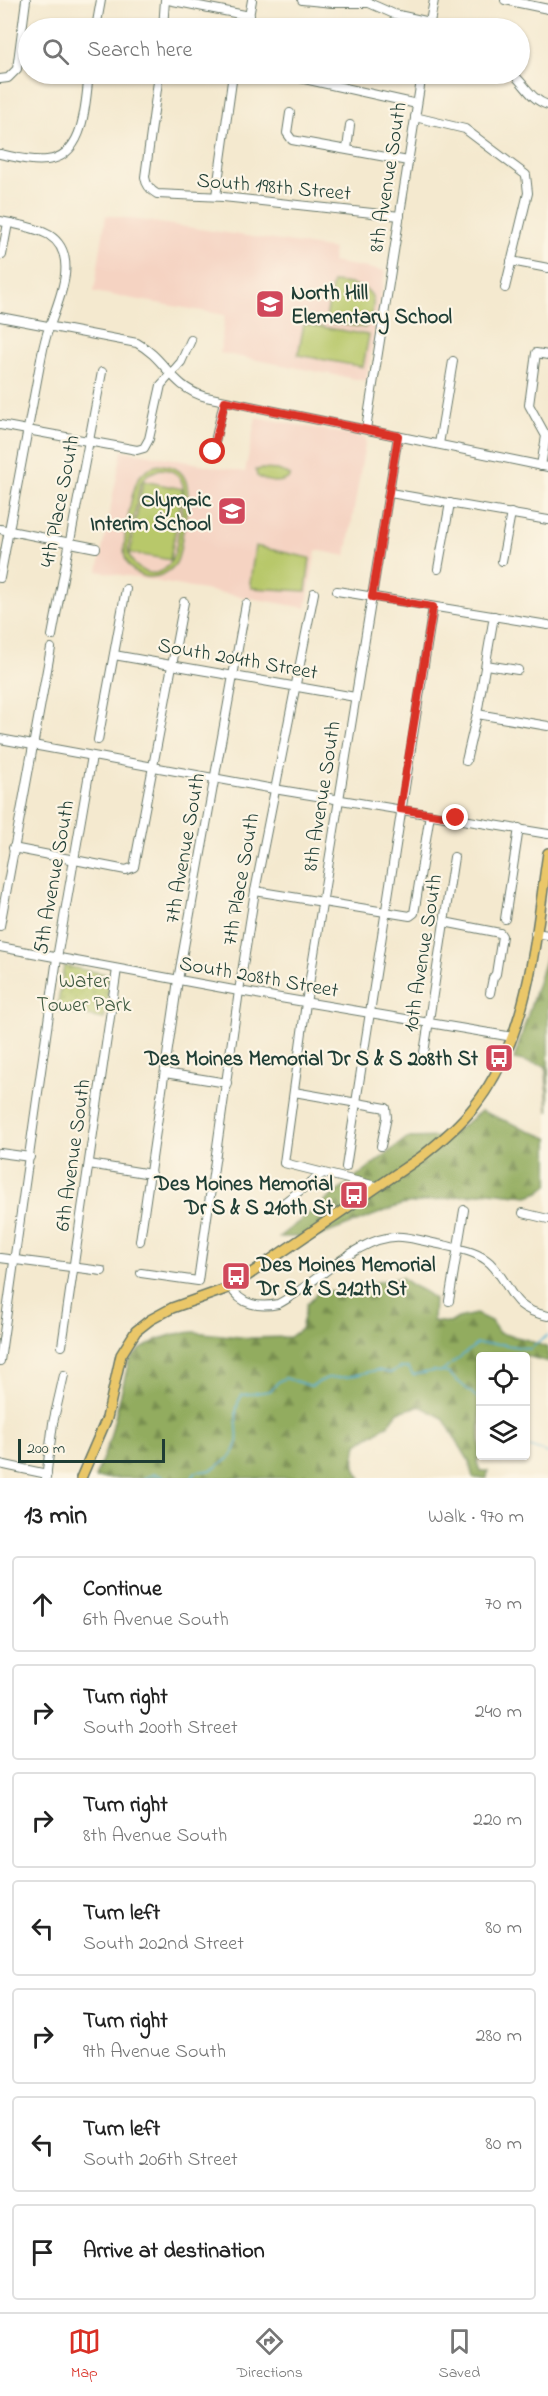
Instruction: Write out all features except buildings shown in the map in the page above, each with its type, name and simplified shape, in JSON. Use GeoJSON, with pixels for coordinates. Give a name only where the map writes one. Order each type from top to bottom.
{"type":"FeatureCollection","features":[{"type":"Feature","properties":{"kind":"main road"},"geometry":{"type":"LineString","coordinates":[[81,1478],[107,1418],[121,1355],[136,1331],[172,1308],[231,1287],[439,1143],[474,1107],[488,1087],[522,1014],[548,853]]}},
{"type":"Feature","properties":{"kind":"street"},"geometry":{"type":"LineString","coordinates":[[24,18],[26,0]]}},
{"type":"Feature","properties":{"kind":"street"},"geometry":{"type":"LineString","coordinates":[[98,18],[101,0]]}},
{"type":"Feature","properties":{"kind":"street"},"geometry":{"type":"LineString","coordinates":[[164,18],[166,0],[249,16],[252,0]]}},
{"type":"Feature","properties":{"kind":"street"},"geometry":{"type":"LineString","coordinates":[[302,0],[369,3],[407,18]]}},
{"type":"Feature","properties":{"kind":"street"},"geometry":{"type":"LineString","coordinates":[[431,18],[434,0]]}},
{"type":"Feature","properties":{"kind":"street"},"geometry":{"type":"LineString","coordinates":[[505,0],[530,3],[548,9]]}},
{"type":"Feature","properties":{"kind":"street"},"geometry":{"type":"LineString","coordinates":[[0,79],[8,78],[17,69],[18,61]]}},
{"type":"Feature","properties":{"kind":"street"},"geometry":{"type":"LineString","coordinates":[[0,154],[46,160],[55,159],[79,134],[88,84]]}},
{"type":"Feature","properties":{"kind":"street","name":"South 198th Street"},"geometry":{"type":"LineString","coordinates":[[158,84],[145,177],[148,187],[157,194],[216,196],[400,216]]}},
{"type":"Feature","properties":{"kind":"street"},"geometry":{"type":"LineString","coordinates":[[216,196],[232,84]]}},
{"type":"Feature","properties":{"kind":"street"},"geometry":{"type":"LineString","coordinates":[[327,84],[417,104]]}},
{"type":"Feature","properties":{"kind":"street","name":"8th Avenue South"},"geometry":{"type":"LineString","coordinates":[[366,429],[420,84]]}},
{"type":"Feature","properties":{"kind":"street"},"geometry":{"type":"LineString","coordinates":[[522,84],[539,102],[548,105]]}},
{"type":"Feature","properties":{"kind":"street"},"geometry":{"type":"LineString","coordinates":[[290,113],[286,129],[288,137],[297,141],[408,161]]}},
{"type":"Feature","properties":{"kind":"street"},"geometry":{"type":"LineString","coordinates":[[416,117],[465,129],[521,171],[528,181],[528,193],[505,288]]}},
{"type":"Feature","properties":{"kind":"street"},"geometry":{"type":"LineString","coordinates":[[347,149],[350,125]]}},
{"type":"Feature","properties":{"kind":"street"},"geometry":{"type":"LineString","coordinates":[[0,578],[4,530],[49,328],[59,302],[65,261],[60,245],[41,231],[4,222],[2,255]]}},
{"type":"Feature","properties":{"kind":"street"},"geometry":{"type":"LineString","coordinates":[[511,261],[548,268]]}},
{"type":"Feature","properties":{"kind":"street"},"geometry":{"type":"LineString","coordinates":[[0,317],[137,343],[154,354],[170,375],[198,395],[545,467],[546,436],[529,405],[536,353],[548,355]]}},
{"type":"Feature","properties":{"kind":"street"},"geometry":{"type":"LineString","coordinates":[[0,425],[137,450],[144,448],[149,439],[161,385],[181,363],[191,340]]}},
{"type":"Feature","properties":{"kind":"street"},"geometry":{"type":"LineString","coordinates":[[439,444],[453,361]]}},
{"type":"Feature","properties":{"kind":"street","name":"4th Place South"},"geometry":{"type":"LineString","coordinates":[[52,636],[102,372]]}},
{"type":"Feature","properties":{"kind":"street"},"geometry":{"type":"LineString","coordinates":[[213,452],[225,401]]}},
{"type":"Feature","properties":{"kind":"street","name":"8th Avenue South"},"geometry":{"type":"LineString","coordinates":[[322,1173],[284,1163],[306,1003],[398,436]]}},
{"type":"Feature","properties":{"kind":"street"},"geometry":{"type":"LineString","coordinates":[[390,493],[548,520]]}},
{"type":"Feature","properties":{"kind":"street"},"geometry":{"type":"LineString","coordinates":[[438,569],[450,503]]}},
{"type":"Feature","properties":{"kind":"street"},"geometry":{"type":"LineString","coordinates":[[502,561],[511,513]]}},
{"type":"Feature","properties":{"kind":"street"},"geometry":{"type":"LineString","coordinates":[[4,530],[96,548]]}},
{"type":"Feature","properties":{"kind":"street"},"geometry":{"type":"LineString","coordinates":[[98,740],[126,589]]}},
{"type":"Feature","properties":{"kind":"street"},"geometry":{"type":"LineString","coordinates":[[337,591],[548,624]]}},
{"type":"Feature","properties":{"kind":"street","name":"7th Place South"},"geometry":{"type":"LineString","coordinates":[[141,1273],[198,1281],[238,991],[274,789],[314,593]]}},
{"type":"Feature","properties":{"kind":"street"},"geometry":{"type":"LineString","coordinates":[[14,848],[126,870],[134,867],[184,602]]}},
{"type":"Feature","properties":{"kind":"street","name":"7th Avenue South"},"geometry":{"type":"LineString","coordinates":[[140,1241],[178,980],[246,604]]}},
{"type":"Feature","properties":{"kind":"street"},"geometry":{"type":"LineString","coordinates":[[346,1167],[354,1103],[433,607]]}},
{"type":"Feature","properties":{"kind":"street"},"geometry":{"type":"LineString","coordinates":[[466,761],[477,714],[494,616]]}},
{"type":"Feature","properties":{"kind":"street"},"geometry":{"type":"LineString","coordinates":[[0,926],[51,648]]}},
{"type":"Feature","properties":{"kind":"street","name":"South 204th Street"},"geometry":{"type":"LineString","coordinates":[[114,655],[355,697]]}},
{"type":"Feature","properties":{"kind":"street"},"geometry":{"type":"LineString","coordinates":[[486,665],[518,670]]}},
{"type":"Feature","properties":{"kind":"street"},"geometry":{"type":"LineString","coordinates":[[477,714],[548,726]]}},
{"type":"Feature","properties":{"kind":"street"},"geometry":{"type":"LineString","coordinates":[[0,739],[274,789],[548,834]]}},
{"type":"Feature","properties":{"kind":"street","name":"5th Avenue South"},"geometry":{"type":"LineString","coordinates":[[0,1361],[57,958],[92,756]]}},
{"type":"Feature","properties":{"kind":"street"},"geometry":{"type":"LineString","coordinates":[[255,891],[405,917],[414,913],[430,814]]}},
{"type":"Feature","properties":{"kind":"street"},"geometry":{"type":"LineString","coordinates":[[505,919],[519,828]]}},
{"type":"Feature","properties":{"kind":"street","name":"10th Avenue South"},"geometry":{"type":"LineString","coordinates":[[424,1053],[454,857]]}},
{"type":"Feature","properties":{"kind":"street"},"geometry":{"type":"LineString","coordinates":[[444,922],[500,933],[502,936],[490,993]]}},
{"type":"Feature","properties":{"kind":"street"},"geometry":{"type":"LineString","coordinates":[[535,933],[548,935]]}},
{"type":"Feature","properties":{"kind":"street","name":"South 208th Street"},"geometry":{"type":"LineString","coordinates":[[0,947],[306,1003],[513,1037]]}},
{"type":"Feature","properties":{"kind":"street","name":"6th Avenue South"},"geometry":{"type":"LineString","coordinates":[[62,1346],[117,969]]}},
{"type":"Feature","properties":{"kind":"street"},"geometry":{"type":"LineString","coordinates":[[165,1073],[227,1083]]}},
{"type":"Feature","properties":{"kind":"street"},"geometry":{"type":"LineString","coordinates":[[294,1092],[386,1108],[387,1117],[381,1146]]}},
{"type":"Feature","properties":{"kind":"street"},"geometry":{"type":"LineString","coordinates":[[0,1153],[30,1157]]}},
{"type":"Feature","properties":{"kind":"street"},"geometry":{"type":"LineString","coordinates":[[89,1164],[151,1174]]}},
{"type":"Feature","properties":{"kind":"street"},"geometry":{"type":"LineString","coordinates":[[281,1205],[322,1173],[376,1186]]}},
{"type":"Feature","properties":{"kind":"street"},"geometry":{"type":"LineString","coordinates":[[449,1301],[464,1210]]}},
{"type":"Feature","properties":{"kind":"street"},"geometry":{"type":"LineString","coordinates":[[523,1213],[548,1219]]}},
{"type":"Feature","properties":{"kind":"street"},"geometry":{"type":"LineString","coordinates":[[231,1287],[239,1299],[246,1302],[263,1305],[278,1304],[360,1249],[391,1237],[402,1237],[457,1248],[484,1258],[491,1264],[521,1306],[533,1313],[548,1315]]}},
{"type":"Feature","properties":{"kind":"street"},"geometry":{"type":"LineString","coordinates":[[0,1258],[102,1271]]}},
{"type":"Feature","properties":{"kind":"street"},"geometry":{"type":"LineString","coordinates":[[0,1464],[46,1476],[56,1403],[64,1375]]}},
{"type":"Feature","properties":{"kind":"shaded area","name":"North Hill Elementary School"},"geometry":{"type":"Polygon","coordinates":[[[106,215],[334,249],[332,262],[385,271],[366,381],[220,353],[225,315],[94,292],[106,215]]]}},
{"type":"Feature","properties":{"kind":"shaded area","name":"Olympic Interim School"},"geometry":{"type":"Polygon","coordinates":[[[256,417],[366,438],[346,556],[316,550],[306,608],[98,571],[122,450],[245,472],[256,417]]]}},
{"type":"Feature","properties":{"kind":"green space"},"geometry":{"type":"Polygon","coordinates":[[[333,282],[355,285],[369,292],[373,298],[373,306],[365,328],[325,322],[333,282]]]}},
{"type":"Feature","properties":{"kind":"green space"},"geometry":{"type":"Polygon","coordinates":[[[304,324],[369,335],[363,367],[298,355],[304,324]]]}},
{"type":"Feature","properties":{"kind":"green space"},"geometry":{"type":"Polygon","coordinates":[[[160,465],[172,467],[181,472],[188,489],[187,511],[176,563],[164,574],[148,577],[137,573],[128,564],[124,550],[126,528],[140,476],[151,467],[160,465]],[[160,469],[148,474],[140,484],[128,549],[134,563],[146,572],[160,572],[166,568],[176,550],[184,491],[178,476],[171,471],[160,469]]]}},
{"type":"Feature","properties":{"kind":"green space"},"geometry":{"type":"Polygon","coordinates":[[[256,470],[278,470],[290,477],[278,482],[265,480],[257,476],[256,470]]]}},
{"type":"Feature","properties":{"kind":"green space"},"geometry":{"type":"Polygon","coordinates":[[[143,481],[183,489],[170,560],[130,553],[143,481]]]}},
{"type":"Feature","properties":{"kind":"green space"},"geometry":{"type":"Polygon","coordinates":[[[255,546],[310,558],[306,591],[252,588],[250,583],[255,546]]]}},
{"type":"Feature","properties":{"kind":"green space"},"geometry":{"type":"Polygon","coordinates":[[[547,954],[548,1112],[546,1066],[514,1059],[547,954]]]}},
{"type":"Feature","properties":{"kind":"green space","name":"Water Tower Park"},"geometry":{"type":"Polygon","coordinates":[[[64,966],[111,975],[104,1019],[57,1011],[64,966]]]}},
{"type":"Feature","properties":{"kind":"green space"},"geometry":{"type":"Polygon","coordinates":[[[481,1111],[548,1138],[548,1185],[528,1196],[489,1192],[401,1205],[317,1237],[279,1237],[407,1138],[448,1137],[481,1111]]]}},
{"type":"Feature","properties":{"kind":"green space"},"geometry":{"type":"Polygon","coordinates":[[[402,1277],[434,1299],[433,1321],[450,1323],[458,1318],[476,1314],[491,1321],[499,1333],[525,1339],[548,1348],[548,1362],[530,1357],[530,1352],[476,1352],[476,1460],[480,1471],[488,1471],[487,1478],[473,1478],[469,1461],[443,1418],[420,1406],[398,1412],[388,1425],[357,1444],[354,1462],[361,1478],[95,1478],[109,1442],[129,1361],[141,1349],[159,1339],[194,1332],[249,1338],[290,1337],[301,1329],[307,1304],[320,1290],[334,1291],[402,1277]]]}},
{"type":"Feature","properties":{"kind":"waterway"},"geometry":{"type":"LineString","coordinates":[[451,1364],[477,1344],[500,1344],[530,1349],[548,1335]]}},
{"type":"Feature","properties":{"kind":"waterway"},"geometry":{"type":"LineString","coordinates":[[443,1371],[449,1366]]}},
{"type":"Feature","properties":{"kind":"waterway"},"geometry":{"type":"LineString","coordinates":[[192,1478],[195,1472],[209,1471],[233,1454],[238,1439],[236,1413],[242,1395],[270,1391],[285,1378],[311,1386],[327,1378],[347,1377],[377,1370],[390,1373],[400,1368],[409,1368],[413,1375],[434,1371],[448,1373],[476,1397]]}},
{"type":"Feature","properties":{"kind":"waterway"},"geometry":{"type":"LineString","coordinates":[[530,1447],[548,1453]]}},
{"type":"Feature","properties":{"kind":"waterway"},"geometry":{"type":"LineString","coordinates":[[144,1478],[155,1474],[167,1478]]}},
{"type":"Feature","properties":{"kind":"place","name":"North Hill Elementary School"},"geometry":{"type":"Point","coordinates":[270,304]}},
{"type":"Feature","properties":{"kind":"place","name":"Olympic Interim School"},"geometry":{"type":"Point","coordinates":[232,511]}},
{"type":"Feature","properties":{"kind":"place","name":"Des Moines Memorial Dr S & S 208th St"},"geometry":{"type":"Point","coordinates":[499,1058]}},
{"type":"Feature","properties":{"kind":"place","name":"Des Moines Memorial Dr S & S 210th St"},"geometry":{"type":"Point","coordinates":[354,1195]}},
{"type":"Feature","properties":{"kind":"place","name":"Des Moines Memorial Dr S & S 212th St"},"geometry":{"type":"Point","coordinates":[236,1276]}},
{"type":"Feature","properties":{"kind":"route"},"geometry":{"type":"LineString","coordinates":[[213,452],[225,401],[398,436],[372,597],[433,607],[400,809],[456,818]]}}]}
